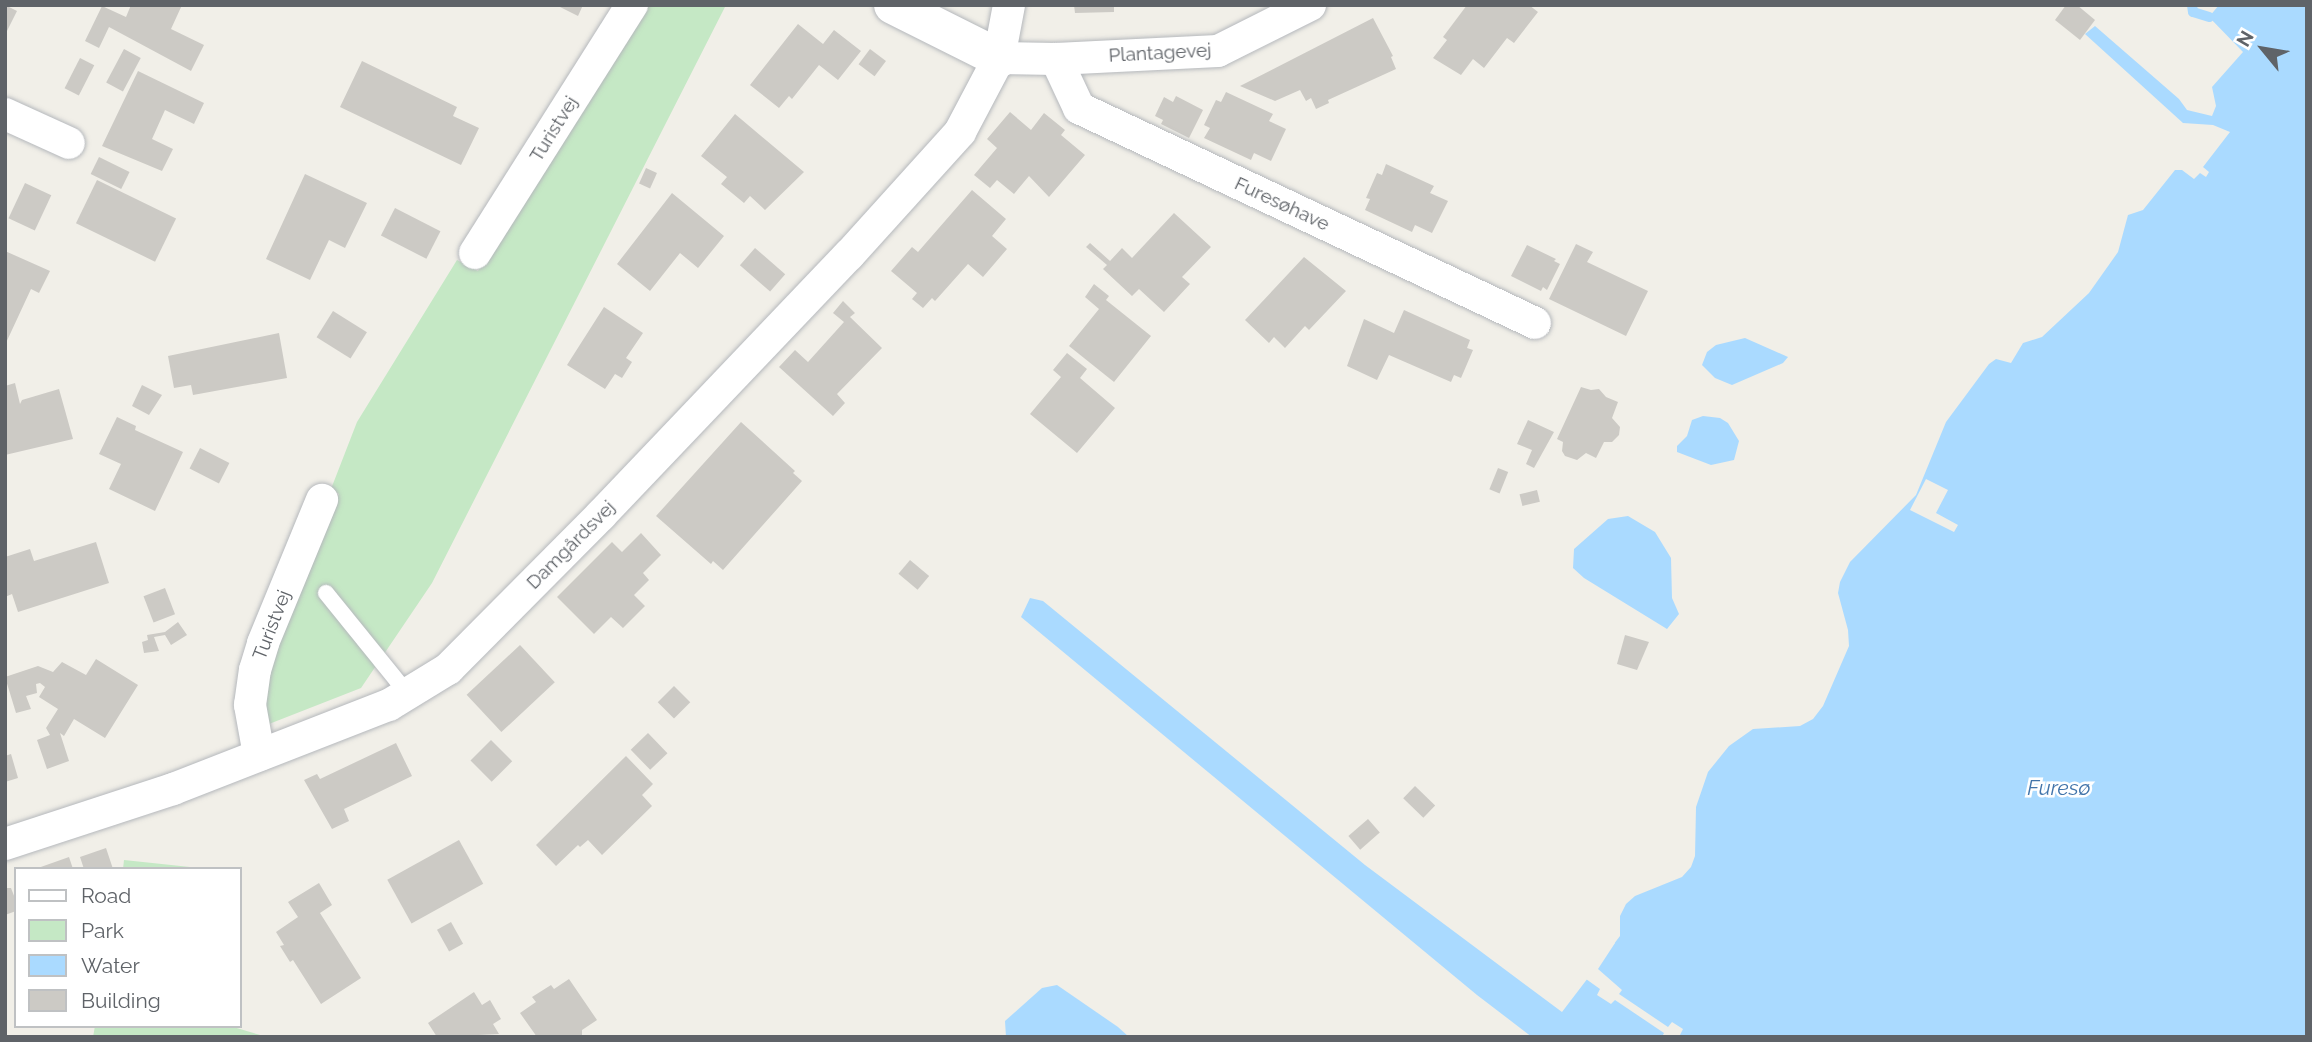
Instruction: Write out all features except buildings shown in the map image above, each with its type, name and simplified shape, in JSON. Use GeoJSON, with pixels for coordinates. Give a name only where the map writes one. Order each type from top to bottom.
{"type":"FeatureCollection","features":[{"type":"Feature","properties":{"kind":"street","name":"Turistvej"},"geometry":{"type":"LineString","coordinates":[[475,253],[632,5]]}},
{"type":"Feature","properties":{"kind":"street","name":"Plantagevej"},"geometry":{"type":"LineString","coordinates":[[893,5],[999,58],[1056,59],[1218,51],[1310,5]]}},
{"type":"Feature","properties":{"kind":"street"},"geometry":{"type":"LineString","coordinates":[[999,58],[1009,5]]}},
{"type":"Feature","properties":{"kind":"street","name":"Damgårdsvej"},"geometry":{"type":"LineString","coordinates":[[5,844],[173,789],[389,705],[448,669],[849,255],[960,132],[999,58]]}},
{"type":"Feature","properties":{"kind":"street","name":"Furesøhave"},"geometry":{"type":"LineString","coordinates":[[1056,59],[1079,108],[1535,323]]}},
{"type":"Feature","properties":{"kind":"street"},"geometry":{"type":"LineString","coordinates":[[5,114],[69,143]]}},
{"type":"Feature","properties":{"kind":"street","name":"Turistvej"},"geometry":{"type":"LineString","coordinates":[[259,755],[250,705],[255,670],[263,643],[322,500]]}},
{"type":"Feature","properties":{"kind":"lane"},"geometry":{"type":"LineString","coordinates":[[326,593],[407,694]]}},
{"type":"Feature","properties":{"kind":"green space"},"geometry":{"type":"Polygon","coordinates":[[[644,5],[726,5],[432,583],[361,688],[269,724],[257,697],[296,579],[339,494],[331,489],[357,422],[457,260],[478,271],[491,244],[644,5]]]}},
{"type":"Feature","properties":{"kind":"green space"},"geometry":{"type":"Polygon","coordinates":[[[124,860],[190,867],[123,867],[124,860]]]}},
{"type":"Feature","properties":{"kind":"green space"},"geometry":{"type":"Polygon","coordinates":[[[95,1028],[237,1028],[267,1037],[93,1037],[95,1028]]]}},
{"type":"Feature","properties":{"kind":"water","name":"Furesø"},"geometry":{"type":"Polygon","coordinates":[[[2219,5],[2307,5],[2307,1037],[1532,1037],[1477,995],[1021,617],[1030,598],[1043,601],[1365,865],[1562,1012],[1620,936],[1620,916],[1626,904],[1635,896],[1682,877],[1691,867],[1695,856],[1696,807],[1708,772],[1729,746],[1753,729],[1800,726],[1813,719],[1823,706],[1849,646],[1848,630],[1838,593],[1840,582],[1850,562],[1916,495],[1946,422],[1989,364],[1996,359],[2011,363],[2023,343],[2042,337],[2089,293],[2118,252],[2128,215],[2143,210],[2175,170],[2182,170],[2194,179],[2200,173],[2206,177],[2209,172],[2203,167],[2230,132],[2213,125],[2183,123],[2085,34],[2095,26],[2179,99],[2187,110],[2212,116],[2216,106],[2212,87],[2243,52],[2209,17],[2219,5]]]}},
{"type":"Feature","properties":{"kind":"water"},"geometry":{"type":"Polygon","coordinates":[[[1745,338],[1788,357],[1783,363],[1732,385],[1715,378],[1702,365],[1707,352],[1716,345],[1745,338]]]}},
{"type":"Feature","properties":{"kind":"water"},"geometry":{"type":"Polygon","coordinates":[[[1703,416],[1720,418],[1728,423],[1739,441],[1734,460],[1711,465],[1677,452],[1677,446],[1687,436],[1692,420],[1703,416]]]}},
{"type":"Feature","properties":{"kind":"water"},"geometry":{"type":"Polygon","coordinates":[[[1628,516],[1655,532],[1671,558],[1672,598],[1679,614],[1667,629],[1584,578],[1573,568],[1574,549],[1608,519],[1628,516]]]}},
{"type":"Feature","properties":{"kind":"water"},"geometry":{"type":"Polygon","coordinates":[[[1057,985],[1129,1037],[1006,1037],[1005,1021],[1042,988],[1057,985]]]}},
{"type":"Feature","properties":{"kind":"pier"},"geometry":{"type":"Polygon","coordinates":[[[1926,479],[1948,490],[1936,513],[1958,525],[1954,532],[1910,510],[1926,479]]]}},
{"type":"Feature","properties":{"kind":"pier"},"geometry":{"type":"Polygon","coordinates":[[[1612,941],[1615,943],[1598,969],[1622,990],[1619,994],[1668,1027],[1672,1022],[1683,1029],[1679,1037],[1662,1037],[1664,1033],[1615,1000],[1611,1004],[1597,995],[1600,989],[1586,979],[1612,941]]]}},
{"type":"Feature","properties":{"kind":"waterway"},"geometry":{"type":"LineString","coordinates":[[2192,5],[2193,12],[2209,17]]}}]}
